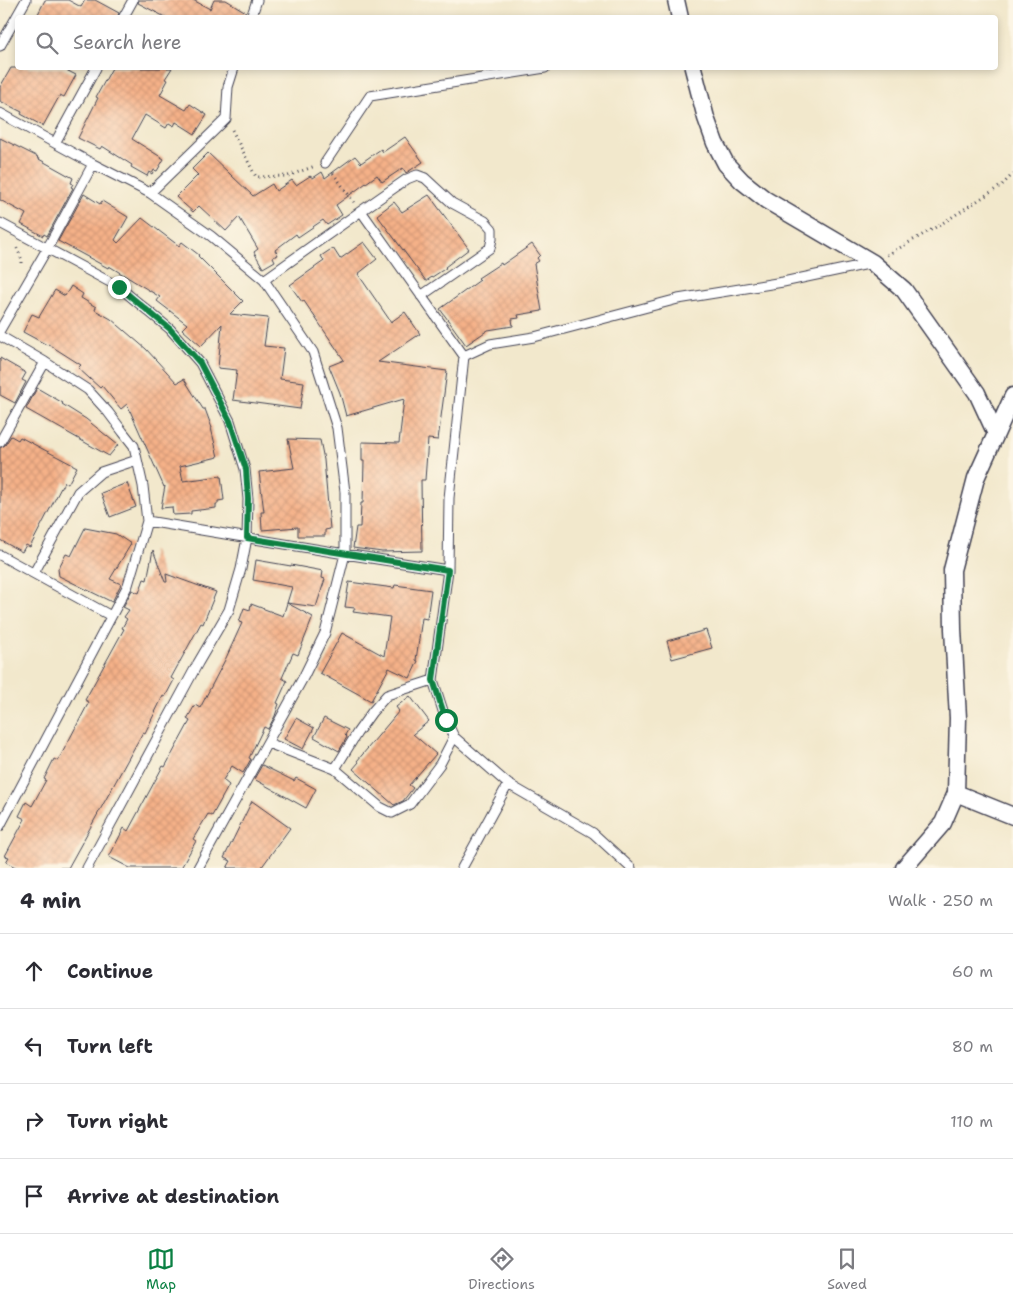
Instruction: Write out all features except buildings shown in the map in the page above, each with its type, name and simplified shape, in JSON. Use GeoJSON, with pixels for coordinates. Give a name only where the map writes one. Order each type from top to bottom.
{"type":"FeatureCollection","features":[{"type":"Feature","properties":{"kind":"street"},"geometry":{"type":"LineString","coordinates":[[676,0],[679,15]]}},
{"type":"Feature","properties":{"kind":"street"},"geometry":{"type":"LineString","coordinates":[[694,70],[714,143],[726,164],[742,181],[766,200],[873,263],[904,290],[977,392],[996,434]]}},
{"type":"Feature","properties":{"kind":"street"},"geometry":{"type":"LineString","coordinates":[[904,868],[943,823],[956,793],[958,718],[952,570],[976,478],[1013,396]]}},
{"type":"Feature","properties":{"kind":"street"},"geometry":{"type":"LineString","coordinates":[[956,793],[1013,816]]}},
{"type":"Feature","properties":{"kind":"lane"},"geometry":{"type":"LineString","coordinates":[[18,15],[26,0]]}},
{"type":"Feature","properties":{"kind":"lane"},"geometry":{"type":"LineString","coordinates":[[125,15],[133,0]]}},
{"type":"Feature","properties":{"kind":"lane"},"geometry":{"type":"LineString","coordinates":[[252,15],[257,0]]}},
{"type":"Feature","properties":{"kind":"lane"},"geometry":{"type":"LineString","coordinates":[[0,46],[15,19]]}},
{"type":"Feature","properties":{"kind":"lane"},"geometry":{"type":"LineString","coordinates":[[55,144],[95,70]]}},
{"type":"Feature","properties":{"kind":"lane"},"geometry":{"type":"LineString","coordinates":[[150,193],[226,119],[228,87],[233,70]]}},
{"type":"Feature","properties":{"kind":"lane"},"geometry":{"type":"LineString","coordinates":[[325,162],[370,96],[532,70]]}},
{"type":"Feature","properties":{"kind":"lane"},"geometry":{"type":"LineString","coordinates":[[0,113],[150,193],[211,236],[264,280],[313,352],[337,428],[345,492],[345,554],[325,633],[268,743],[198,868]]}},
{"type":"Feature","properties":{"kind":"lane"},"geometry":{"type":"LineString","coordinates":[[0,330],[93,164]]}},
{"type":"Feature","properties":{"kind":"lane"},"geometry":{"type":"LineString","coordinates":[[264,280],[407,179],[417,174],[452,203],[485,221],[492,229],[490,248],[421,296]]}},
{"type":"Feature","properties":{"kind":"lane"},"geometry":{"type":"LineString","coordinates":[[361,211],[464,356],[449,498],[448,570],[433,680],[446,720],[454,737],[508,784],[593,833],[631,868]]}},
{"type":"Feature","properties":{"kind":"lane"},"geometry":{"type":"LineString","coordinates":[[0,223],[119,287],[170,329],[200,363],[230,421],[246,469],[248,499],[247,538],[241,569],[229,610],[198,663],[87,868]]}},
{"type":"Feature","properties":{"kind":"lane"},"geometry":{"type":"LineString","coordinates":[[464,356],[490,344],[534,337],[678,298],[783,282],[873,263]]}},
{"type":"Feature","properties":{"kind":"lane"},"geometry":{"type":"LineString","coordinates":[[0,336],[88,390],[108,412],[134,446],[143,486],[147,521],[128,585],[0,826]]}},
{"type":"Feature","properties":{"kind":"lane"},"geometry":{"type":"LineString","coordinates":[[0,442],[45,362]]}},
{"type":"Feature","properties":{"kind":"lane"},"geometry":{"type":"LineString","coordinates":[[34,573],[78,492],[101,472],[137,460]]}},
{"type":"Feature","properties":{"kind":"lane"},"geometry":{"type":"LineString","coordinates":[[147,521],[448,570]]}},
{"type":"Feature","properties":{"kind":"lane"},"geometry":{"type":"LineString","coordinates":[[0,555],[111,616]]}},
{"type":"Feature","properties":{"kind":"lane"},"geometry":{"type":"LineString","coordinates":[[335,769],[357,733],[387,695],[433,680]]}},
{"type":"Feature","properties":{"kind":"lane"},"geometry":{"type":"LineString","coordinates":[[268,743],[335,769],[380,807],[392,813],[410,804],[440,764],[454,737]]}},
{"type":"Feature","properties":{"kind":"lane"},"geometry":{"type":"LineString","coordinates":[[462,868],[508,784]]}},
{"type":"Feature","properties":{"kind":"path"},"geometry":{"type":"LineString","coordinates":[[226,119],[256,177],[288,176],[325,162],[361,211]]}},
{"type":"Feature","properties":{"kind":"path"},"geometry":{"type":"LineString","coordinates":[[873,263],[938,226],[1002,185],[1013,175]]}},
{"type":"Feature","properties":{"kind":"path"},"geometry":{"type":"LineString","coordinates":[[14,244],[22,260],[21,272]]}},
{"type":"Feature","properties":{"kind":"route"},"geometry":{"type":"LineString","coordinates":[[119,287],[170,329],[200,363],[230,421],[246,469],[248,499],[247,538],[448,570],[433,680],[446,720]]}}]}
